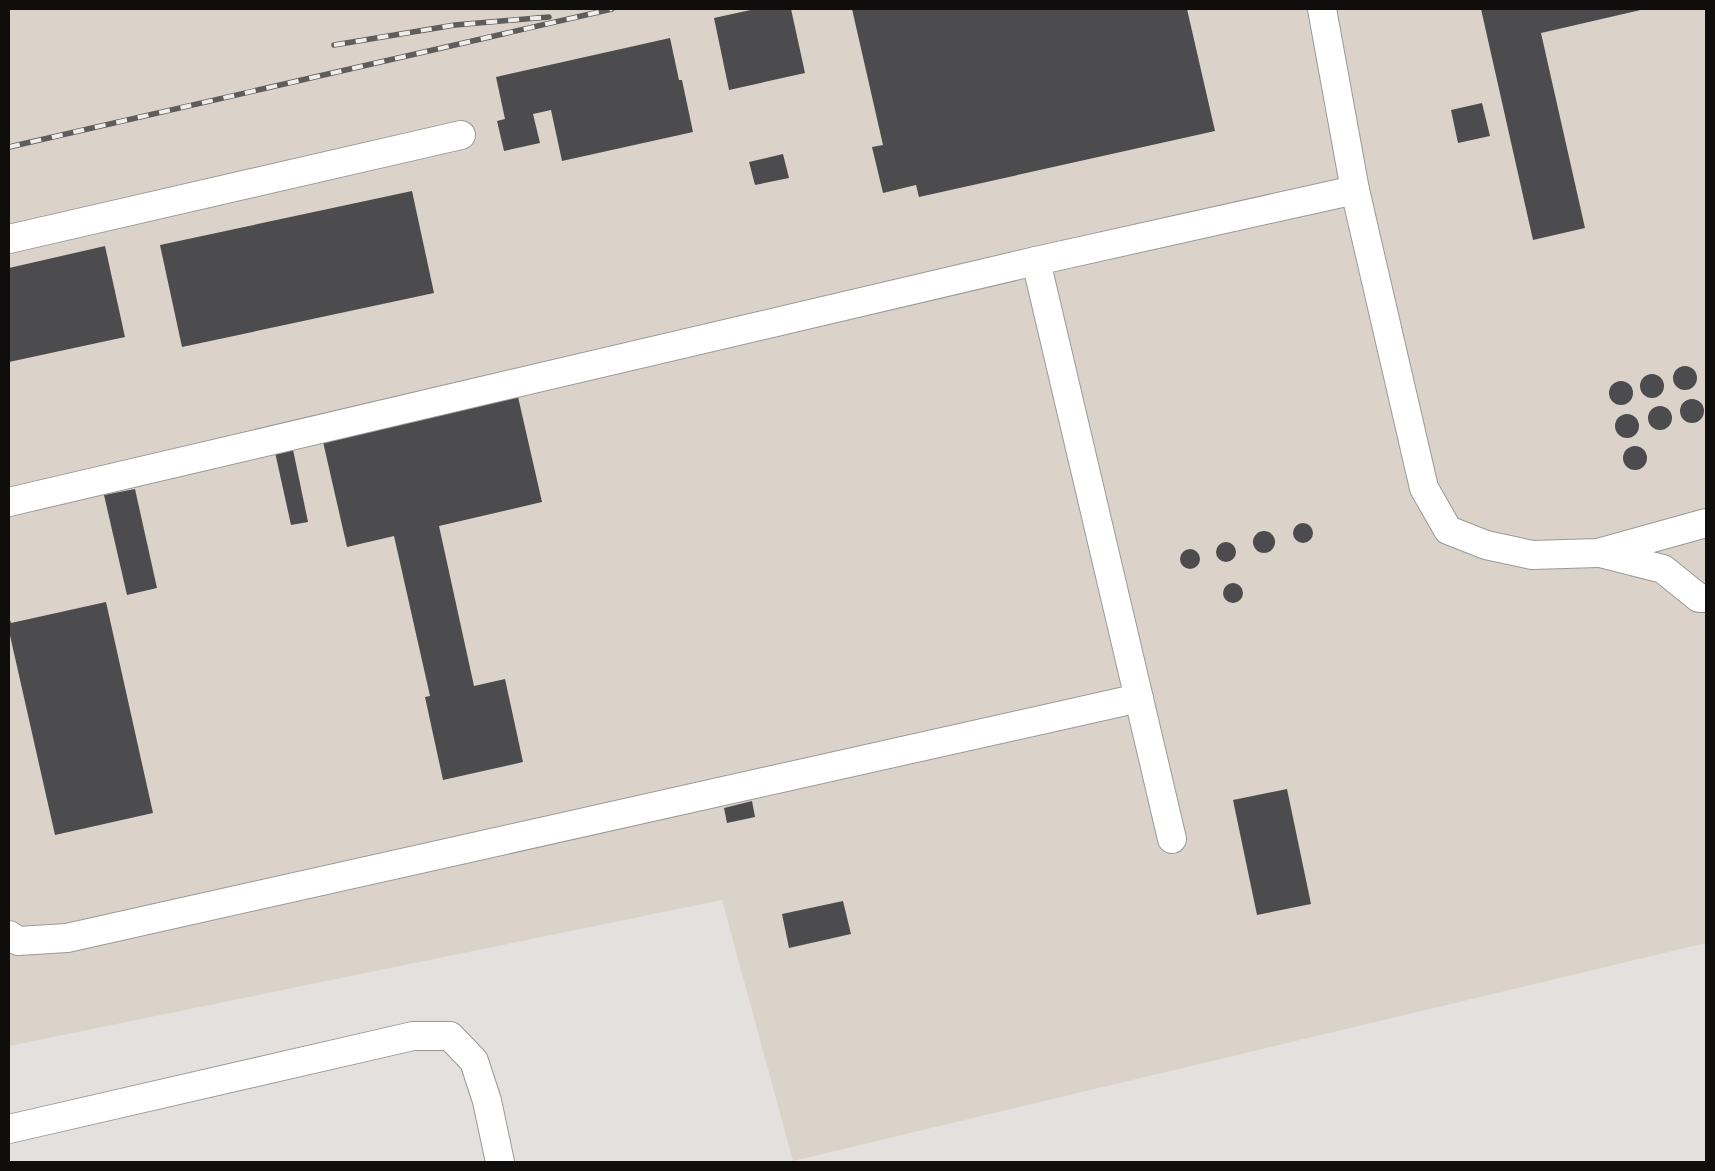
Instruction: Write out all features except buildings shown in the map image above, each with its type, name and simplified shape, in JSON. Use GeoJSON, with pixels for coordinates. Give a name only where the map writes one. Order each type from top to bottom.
{"type":"FeatureCollection","features":[{"type":"Feature","properties":{"kind":"lane"},"geometry":{"type":"LineString","coordinates":[[1322,9],[1355,190],[1424,488],[1448,530],[1486,545],[1532,555],[1598,553],[1706,523]]}},
{"type":"Feature","properties":{"kind":"lane"},"geometry":{"type":"LineString","coordinates":[[9,238],[461,136]]}},
{"type":"Feature","properties":{"kind":"lane"},"geometry":{"type":"LineString","coordinates":[[9,502],[1036,261],[1355,190]]}},
{"type":"Feature","properties":{"kind":"lane"},"geometry":{"type":"LineString","coordinates":[[1036,261],[1172,839]]}},
{"type":"Feature","properties":{"kind":"lane"},"geometry":{"type":"LineString","coordinates":[[1598,553],[1663,569],[1699,598],[1706,598]]}},
{"type":"Feature","properties":{"kind":"lane"},"geometry":{"type":"LineString","coordinates":[[9,935],[18,942],[67,938],[1139,698]]}},
{"type":"Feature","properties":{"kind":"lane"},"geometry":{"type":"LineString","coordinates":[[9,1130],[413,1036],[450,1036],[474,1061],[487,1101],[500,1162]]}},
{"type":"Feature","properties":{"kind":"shaded area"},"geometry":{"type":"Polygon","coordinates":[[[9,9],[1706,9],[1706,943],[793,1161],[722,900],[9,1046],[9,9]]]}},
{"type":"Feature","properties":{"kind":"railway"},"geometry":{"type":"LineString","coordinates":[[9,147],[612,9]]}},
{"type":"Feature","properties":{"kind":"railway"},"geometry":{"type":"LineString","coordinates":[[334,45],[455,25],[549,17]]}}]}
